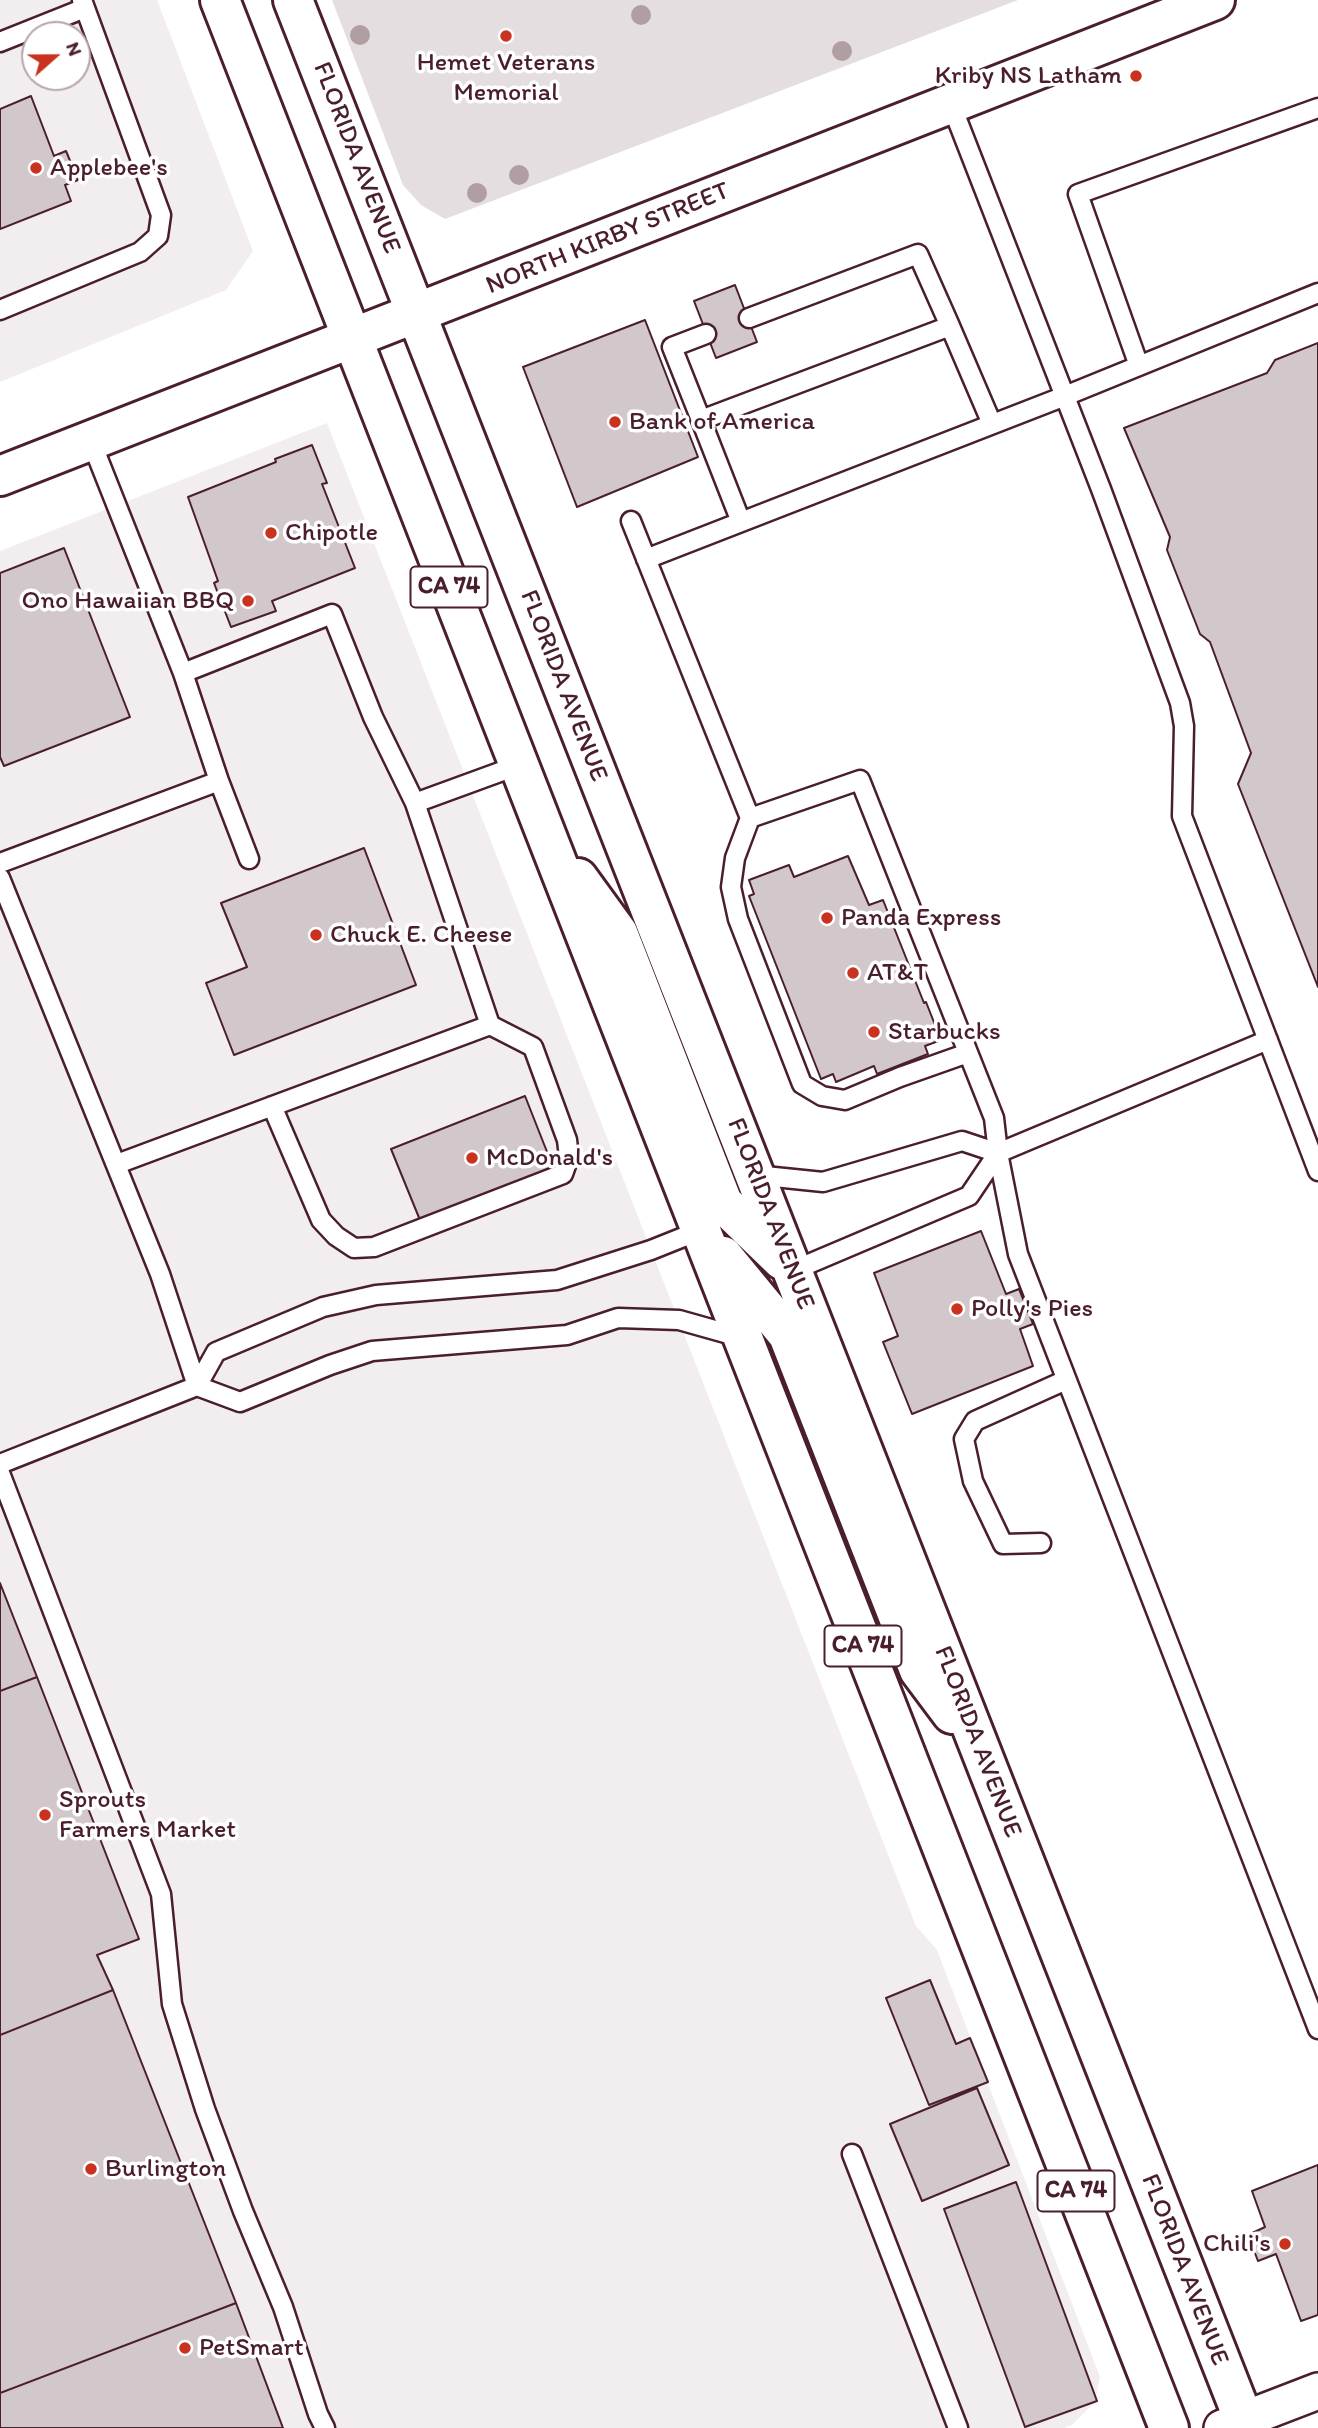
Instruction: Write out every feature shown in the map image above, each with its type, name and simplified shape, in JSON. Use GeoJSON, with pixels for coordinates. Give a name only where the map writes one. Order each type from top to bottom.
{"type":"FeatureCollection","features":[{"type":"Feature","properties":{"kind":"main road","name":"CA 74"},"geometry":{"type":"LineString","coordinates":[[220,0],[1169,2428]]}},
{"type":"Feature","properties":{"kind":"main road","name":"FLORIDA AVENUE"},"geometry":{"type":"LineString","coordinates":[[293,0],[972,1728],[1237,2425]]}},
{"type":"Feature","properties":{"kind":"main road","name":"NORTH KIRBY STREET"},"geometry":{"type":"LineString","coordinates":[[0,477],[1215,0]]}},
{"type":"Feature","properties":{"kind":"main road"},"geometry":{"type":"LineString","coordinates":[[546,834],[618,933],[723,1203],[792,1271]]}},
{"type":"Feature","properties":{"kind":"main road"},"geometry":{"type":"LineString","coordinates":[[701,1230],[788,1335],[919,1670],[949,1711],[972,1728]]}},
{"type":"Feature","properties":{"kind":"street"},"geometry":{"type":"LineString","coordinates":[[1237,2425],[1318,2391]]}},
{"type":"Feature","properties":{"kind":"lane"},"geometry":{"type":"LineString","coordinates":[[0,42],[83,4],[160,215],[158,236],[140,253],[0,310]]}},
{"type":"Feature","properties":{"kind":"lane"},"geometry":{"type":"LineString","coordinates":[[951,103],[1180,703],[1184,726],[1182,816],[1318,1171]]}},
{"type":"Feature","properties":{"kind":"lane"},"geometry":{"type":"LineString","coordinates":[[1139,366],[1078,194],[1318,108]]}},
{"type":"Feature","properties":{"kind":"lane"},"geometry":{"type":"LineString","coordinates":[[748,318],[918,254],[992,424]]}},
{"type":"Feature","properties":{"kind":"lane"},"geometry":{"type":"LineString","coordinates":[[646,559],[1065,396],[1318,293]]}},
{"type":"Feature","properties":{"kind":"lane"},"geometry":{"type":"LineString","coordinates":[[701,421],[950,326]]}},
{"type":"Feature","properties":{"kind":"lane"},"geometry":{"type":"LineString","coordinates":[[706,334],[672,347],[741,522]]}},
{"type":"Feature","properties":{"kind":"lane"},"geometry":{"type":"LineString","coordinates":[[91,441],[183,673],[219,781],[249,859]]}},
{"type":"Feature","properties":{"kind":"lane"},"geometry":{"type":"LineString","coordinates":[[631,521],[750,818],[735,858],[731,887],[738,919],[802,1084],[822,1096],[845,1100],[968,1053]]}},
{"type":"Feature","properties":{"kind":"lane"},"geometry":{"type":"LineString","coordinates":[[183,673],[332,614],[373,717],[415,803],[490,1025],[533,1047],[567,1140],[569,1157],[563,1174],[374,1247],[354,1248],[335,1236],[321,1220],[272,1106]]}},
{"type":"Feature","properties":{"kind":"lane"},"geometry":{"type":"LineString","coordinates":[[415,803],[519,765]]}},
{"type":"Feature","properties":{"kind":"lane"},"geometry":{"type":"LineString","coordinates":[[750,818],[860,780],[994,1118],[998,1153],[1018,1254],[1318,2029]]}},
{"type":"Feature","properties":{"kind":"lane"},"geometry":{"type":"LineString","coordinates":[[0,863],[219,781]]}},
{"type":"Feature","properties":{"kind":"lane"},"geometry":{"type":"LineString","coordinates":[[0,878],[160,1274],[197,1386]]}},
{"type":"Feature","properties":{"kind":"lane"},"geometry":{"type":"LineString","coordinates":[[117,1164],[490,1025]]}},
{"type":"Feature","properties":{"kind":"lane"},"geometry":{"type":"LineString","coordinates":[[792,1271],[969,1196],[998,1153],[1268,1040]]}},
{"type":"Feature","properties":{"kind":"lane"},"geometry":{"type":"LineString","coordinates":[[755,1175],[823,1182],[962,1140],[998,1153]]}},
{"type":"Feature","properties":{"kind":"lane"},"geometry":{"type":"LineString","coordinates":[[0,1464],[197,1386],[216,1352],[323,1307],[376,1295],[556,1280],[651,1250],[701,1230]]}},
{"type":"Feature","properties":{"kind":"lane"},"geometry":{"type":"LineString","coordinates":[[197,1386],[240,1402],[372,1351],[568,1335],[618,1318],[678,1320],[743,1338]]}},
{"type":"Feature","properties":{"kind":"lane"},"geometry":{"type":"LineString","coordinates":[[1041,1543],[1003,1544],[973,1481],[964,1440],[975,1421],[1066,1380]]}},
{"type":"Feature","properties":{"kind":"lane"},"geometry":{"type":"LineString","coordinates":[[0,1473],[161,1894],[172,2004],[205,2109],[283,2307],[325,2428]]}},
{"type":"Feature","properties":{"kind":"lane"},"geometry":{"type":"LineString","coordinates":[[852,2154],[958,2428]]}},
{"type":"Feature","properties":{"kind":"shaded area"},"geometry":{"type":"Polygon","coordinates":[[[0,0],[157,0],[253,251],[226,290],[0,382],[0,0]]]}},
{"type":"Feature","properties":{"kind":"shaded area"},"geometry":{"type":"Polygon","coordinates":[[[332,0],[1018,0],[445,219],[421,205],[403,185],[332,0]]]}},
{"type":"Feature","properties":{"kind":"shaded area"},"geometry":{"type":"Polygon","coordinates":[[[327,423],[916,1926],[937,1950],[1100,2377],[1095,2402],[1072,2425],[1064,2428],[0,2428],[0,551],[327,423]]]}},
{"type":"Feature","properties":{"kind":"building","name":"Applebee's"},"geometry":{"type":"Polygon","coordinates":[[[31,96],[54,156],[66,151],[78,180],[65,185],[71,201],[0,229],[0,109],[31,96]]]}},
{"type":"Feature","properties":{"kind":"building"},"geometry":{"type":"Polygon","coordinates":[[[735,285],[757,342],[716,358],[694,301],[735,285]]]}},
{"type":"Feature","properties":{"kind":"building","name":"Bank of America"},"geometry":{"type":"Polygon","coordinates":[[[645,320],[698,457],[577,507],[523,367],[645,320]]]}},
{"type":"Feature","properties":{"kind":"building"},"geometry":{"type":"Polygon","coordinates":[[[1318,343],[1318,987],[1238,784],[1251,753],[1210,642],[1200,634],[1167,550],[1170,537],[1124,428],[1267,373],[1275,360],[1318,343]]]}},
{"type":"Feature","properties":{"kind":"building","name":"Chipotle"},"geometry":{"type":"Polygon","coordinates":[[[312,445],[327,483],[322,484],[355,568],[272,601],[276,611],[231,627],[214,583],[218,581],[188,497],[312,445]]]}},
{"type":"Feature","properties":{"kind":"building"},"geometry":{"type":"Polygon","coordinates":[[[64,548],[130,717],[4,766],[0,757],[0,573],[64,548]]]}},
{"type":"Feature","properties":{"kind":"building","name":"Chuck E. Cheese"},"geometry":{"type":"Polygon","coordinates":[[[364,848],[416,985],[234,1055],[206,983],[247,967],[221,903],[364,848]]]}},
{"type":"Feature","properties":{"kind":"building"},"geometry":{"type":"Polygon","coordinates":[[[848,856],[869,905],[883,900],[941,1040],[925,1046],[928,1054],[877,1074],[874,1066],[836,1082],[833,1074],[821,1079],[749,896],[754,894],[749,880],[789,865],[794,877],[848,856]]]}},
{"type":"Feature","properties":{"kind":"building","name":"McDonald's"},"geometry":{"type":"Polygon","coordinates":[[[525,1096],[553,1167],[514,1183],[516,1188],[422,1225],[391,1149],[525,1096]]]}},
{"type":"Feature","properties":{"kind":"building","name":"Polly's Pies"},"geometry":{"type":"Polygon","coordinates":[[[981,1231],[1006,1294],[1019,1289],[1033,1324],[1020,1329],[1033,1366],[912,1414],[883,1342],[898,1336],[874,1273],[981,1231]]]}},
{"type":"Feature","properties":{"kind":"building"},"geometry":{"type":"Polygon","coordinates":[[[0,1583],[37,1677],[0,1691],[0,1583]]]}},
{"type":"Feature","properties":{"kind":"building","name":"Sprouts Farmers Market"},"geometry":{"type":"Polygon","coordinates":[[[37,1677],[139,1939],[97,1955],[113,1990],[0,2035],[0,1691],[37,1677]]]}},
{"type":"Feature","properties":{"kind":"building"},"geometry":{"type":"Polygon","coordinates":[[[930,1980],[956,2044],[970,2038],[988,2082],[929,2105],[886,1998],[930,1980]]]}},
{"type":"Feature","properties":{"kind":"building","name":"Burlington"},"geometry":{"type":"Polygon","coordinates":[[[113,1990],[236,2303],[0,2393],[0,2035],[113,1990]]]}},
{"type":"Feature","properties":{"kind":"building"},"geometry":{"type":"Polygon","coordinates":[[[977,2088],[1009,2165],[922,2201],[890,2124],[977,2088]]]}},
{"type":"Feature","properties":{"kind":"building","name":"Chili's"},"geometry":{"type":"Polygon","coordinates":[[[1318,2165],[1318,2315],[1301,2321],[1276,2254],[1258,2261],[1248,2235],[1265,2227],[1252,2191],[1318,2165]]]}},
{"type":"Feature","properties":{"kind":"building"},"geometry":{"type":"Polygon","coordinates":[[[1016,2182],[1097,2401],[1025,2427],[944,2209],[1016,2182]]]}},
{"type":"Feature","properties":{"kind":"building","name":"PetSmart"},"geometry":{"type":"Polygon","coordinates":[[[236,2303],[283,2428],[0,2428],[0,2393],[236,2303]]]}},
{"type":"Feature","properties":{"kind":"place","name":"Hemet Veterans Memorial"},"geometry":{"type":"Point","coordinates":[506,36]}},
{"type":"Feature","properties":{"kind":"place","name":"Kriby NS Latham"},"geometry":{"type":"Point","coordinates":[1136,76]}},
{"type":"Feature","properties":{"kind":"place","name":"Applebee's"},"geometry":{"type":"Point","coordinates":[36,168]}},
{"type":"Feature","properties":{"kind":"place","name":"Bank of America"},"geometry":{"type":"Point","coordinates":[615,422]}},
{"type":"Feature","properties":{"kind":"place","name":"Chipotle"},"geometry":{"type":"Point","coordinates":[271,533]}},
{"type":"Feature","properties":{"kind":"place","name":"Ono Hawaiian BBQ"},"geometry":{"type":"Point","coordinates":[248,601]}},
{"type":"Feature","properties":{"kind":"place","name":"Panda Express"},"geometry":{"type":"Point","coordinates":[827,918]}},
{"type":"Feature","properties":{"kind":"place","name":"Chuck E. Cheese"},"geometry":{"type":"Point","coordinates":[316,935]}},
{"type":"Feature","properties":{"kind":"place","name":"AT&T"},"geometry":{"type":"Point","coordinates":[853,973]}},
{"type":"Feature","properties":{"kind":"place","name":"Starbucks"},"geometry":{"type":"Point","coordinates":[874,1032]}},
{"type":"Feature","properties":{"kind":"place","name":"McDonald's"},"geometry":{"type":"Point","coordinates":[472,1158]}},
{"type":"Feature","properties":{"kind":"place","name":"Polly's Pies"},"geometry":{"type":"Point","coordinates":[957,1309]}},
{"type":"Feature","properties":{"kind":"place","name":"Sprouts Farmers Market"},"geometry":{"type":"Point","coordinates":[45,1815]}},
{"type":"Feature","properties":{"kind":"place","name":"Burlington"},"geometry":{"type":"Point","coordinates":[91,2169]}},
{"type":"Feature","properties":{"kind":"place","name":"Chili's"},"geometry":{"type":"Point","coordinates":[1285,2244]}},
{"type":"Feature","properties":{"kind":"place","name":"PetSmart"},"geometry":{"type":"Point","coordinates":[185,2348]}}]}
